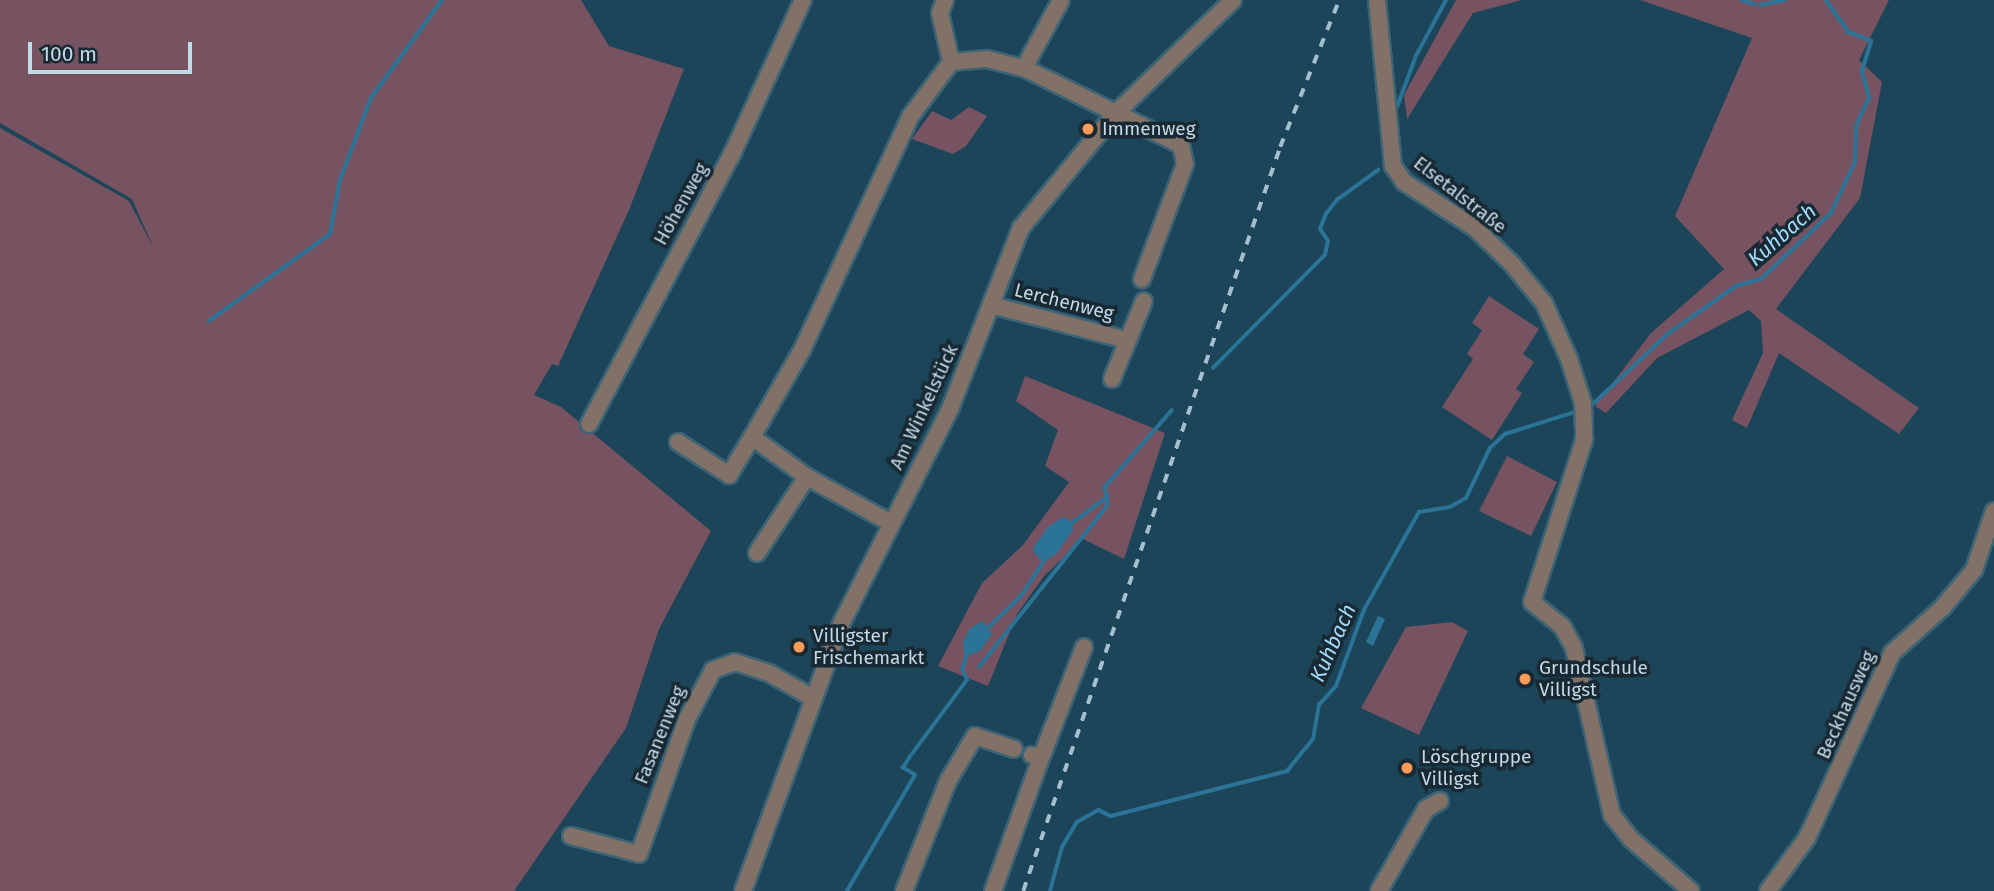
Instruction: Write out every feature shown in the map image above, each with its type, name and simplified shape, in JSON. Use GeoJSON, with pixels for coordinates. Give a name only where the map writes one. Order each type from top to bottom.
{"type":"FeatureCollection","features":[{"type":"Feature","properties":{"kind":"street","name":"Höhenweg"},"geometry":{"type":"LineString","coordinates":[[589,424],[733,152],[803,0]]}},
{"type":"Feature","properties":{"kind":"street"},"geometry":{"type":"LineString","coordinates":[[945,0],[940,13],[951,62]]}},
{"type":"Feature","properties":{"kind":"street"},"geometry":{"type":"LineString","coordinates":[[1024,68],[1062,0]]}},
{"type":"Feature","properties":{"kind":"street","name":"Am Winkelstück"},"geometry":{"type":"LineString","coordinates":[[743,891],[811,697],[891,523],[950,409],[1021,228],[1114,115],[1233,0]]}},
{"type":"Feature","properties":{"kind":"street","name":"Elsetalstraße"},"geometry":{"type":"LineString","coordinates":[[1377,0],[1393,166],[1417,192],[1486,237],[1531,286],[1561,340],[1583,403],[1582,452],[1532,602],[1562,626],[1574,648],[1612,815],[1631,839],[1691,891]]}},
{"type":"Feature","properties":{"kind":"street"},"geometry":{"type":"LineString","coordinates":[[678,442],[729,475],[802,350],[910,117],[951,62],[987,59],[1024,68],[1114,115],[1181,145],[1186,155],[1142,279]]}},
{"type":"Feature","properties":{"kind":"street","name":"Lerchenweg"},"geometry":{"type":"LineString","coordinates":[[1112,379],[1144,301]]}},
{"type":"Feature","properties":{"kind":"street","name":"Lerchenweg"},"geometry":{"type":"LineString","coordinates":[[991,305],[1126,340]]}},
{"type":"Feature","properties":{"kind":"street"},"geometry":{"type":"LineString","coordinates":[[752,437],[807,477],[891,523]]}},
{"type":"Feature","properties":{"kind":"street"},"geometry":{"type":"LineString","coordinates":[[757,553],[807,477]]}},
{"type":"Feature","properties":{"kind":"street","name":"Beckhausweg"},"geometry":{"type":"LineString","coordinates":[[1768,891],[1807,838],[1892,653],[1942,607],[1973,570],[1994,510]]}},
{"type":"Feature","properties":{"kind":"street"},"geometry":{"type":"LineString","coordinates":[[993,891],[1037,757],[1084,647]]}},
{"type":"Feature","properties":{"kind":"street","name":"Fasanenweg"},"geometry":{"type":"LineString","coordinates":[[571,836],[639,854],[687,719],[713,670],[735,662],[769,673],[811,697]]}},
{"type":"Feature","properties":{"kind":"street"},"geometry":{"type":"LineString","coordinates":[[904,891],[948,781],[975,736],[1014,749]]}},
{"type":"Feature","properties":{"kind":"street"},"geometry":{"type":"LineString","coordinates":[[1379,891],[1426,809],[1440,802]]}},
{"type":"Feature","properties":{"kind":"shaded area"},"geometry":{"type":"Polygon","coordinates":[[[0,0],[581,0],[609,46],[684,69],[629,210],[558,366],[552,364],[534,395],[561,407],[711,531],[659,629],[626,728],[514,891],[0,891],[0,128],[129,201],[154,249],[132,199],[0,123],[0,0]]]}},
{"type":"Feature","properties":{"kind":"shaded area"},"geometry":{"type":"Polygon","coordinates":[[[1456,0],[1522,0],[1473,13],[1407,119],[1404,95],[1456,0]]]}},
{"type":"Feature","properties":{"kind":"shaded area"},"geometry":{"type":"Polygon","coordinates":[[[1640,0],[1889,0],[1859,60],[1882,82],[1860,198],[1776,309],[1919,408],[1899,434],[1779,353],[1747,428],[1732,420],[1763,353],[1761,321],[1749,310],[1657,358],[1606,413],[1595,406],[1651,333],[1724,269],[1675,216],[1752,38],[1640,0]]]}},
{"type":"Feature","properties":{"kind":"shaded area"},"geometry":{"type":"Polygon","coordinates":[[[969,107],[987,116],[966,146],[953,154],[912,139],[932,111],[951,120],[969,107]]]}},
{"type":"Feature","properties":{"kind":"shaded area"},"geometry":{"type":"Polygon","coordinates":[[[1489,296],[1539,329],[1523,354],[1534,362],[1516,389],[1522,393],[1492,440],[1442,407],[1473,359],[1467,354],[1482,330],[1472,323],[1489,296]]]}},
{"type":"Feature","properties":{"kind":"shaded area"},"geometry":{"type":"Polygon","coordinates":[[[1025,376],[1165,433],[1124,559],[1083,539],[1044,576],[1017,614],[988,686],[938,666],[982,583],[1023,545],[1069,482],[1045,466],[1058,430],[1016,401],[1025,376]]]}},
{"type":"Feature","properties":{"kind":"shaded area"},"geometry":{"type":"Polygon","coordinates":[[[1507,456],[1557,482],[1531,536],[1479,511],[1507,456]]]}},
{"type":"Feature","properties":{"kind":"shaded area"},"geometry":{"type":"Polygon","coordinates":[[[1452,622],[1468,631],[1419,735],[1361,708],[1406,627],[1452,622]]]}},
{"type":"Feature","properties":{"kind":"water"},"geometry":{"type":"Polygon","coordinates":[[[1063,517],[1072,522],[1073,530],[1058,552],[1043,563],[1033,551],[1035,545],[1048,527],[1063,517]]]}},
{"type":"Feature","properties":{"kind":"water"},"geometry":{"type":"Polygon","coordinates":[[[1378,616],[1385,619],[1373,646],[1366,642],[1378,616]]]}},
{"type":"Feature","properties":{"kind":"water"},"geometry":{"type":"Polygon","coordinates":[[[983,621],[992,634],[980,651],[965,657],[963,642],[970,628],[983,621]]]}},
{"type":"Feature","properties":{"kind":"waterway"},"geometry":{"type":"LineString","coordinates":[[209,321],[330,234],[340,180],[371,98],[442,0]]}},
{"type":"Feature","properties":{"kind":"waterway"},"geometry":{"type":"LineString","coordinates":[[1397,107],[1416,56],[1446,0]]}},
{"type":"Feature","properties":{"kind":"waterway"},"geometry":{"type":"LineString","coordinates":[[1742,0],[1754,4]]}},
{"type":"Feature","properties":{"kind":"waterway"},"geometry":{"type":"LineString","coordinates":[[1760,5],[1785,0]]}},
{"type":"Feature","properties":{"kind":"waterway","name":"Kuhbach"},"geometry":{"type":"LineString","coordinates":[[1593,404],[1669,333],[1736,286],[1761,279],[1831,213],[1855,162],[1856,126],[1869,98],[1862,71],[1871,41],[1848,32],[1826,0]]}},
{"type":"Feature","properties":{"kind":"waterway"},"geometry":{"type":"LineString","coordinates":[[1213,368],[1325,255],[1328,241],[1320,229],[1326,214],[1337,200],[1378,170]]}},
{"type":"Feature","properties":{"kind":"waterway"},"geometry":{"type":"LineString","coordinates":[[1071,524],[1107,497],[1104,488],[1172,410]]}},
{"type":"Feature","properties":{"kind":"waterway","name":"Kuhbach"},"geometry":{"type":"LineString","coordinates":[[1050,891],[1062,847],[1077,822],[1099,810],[1111,816],[1287,771],[1313,739],[1319,705],[1336,686],[1364,610],[1419,512],[1450,507],[1466,498],[1490,448],[1505,434],[1572,413]]}},
{"type":"Feature","properties":{"kind":"waterway"},"geometry":{"type":"LineString","coordinates":[[979,667],[1107,506],[1107,497]]}},
{"type":"Feature","properties":{"kind":"waterway"},"geometry":{"type":"LineString","coordinates":[[989,627],[1021,596],[1044,561]]}},
{"type":"Feature","properties":{"kind":"waterway"},"geometry":{"type":"LineString","coordinates":[[847,891],[915,775],[903,768],[967,680],[962,669],[967,655]]}},
{"type":"Feature","properties":{"kind":"railway"},"geometry":{"type":"LineString","coordinates":[[1023,891],[1280,147],[1339,0]]}},
{"type":"Feature","properties":{"kind":"place","name":"Immenweg"},"geometry":{"type":"Point","coordinates":[1088,129]}},
{"type":"Feature","properties":{"kind":"place","name":"Villigster Frischemarkt"},"geometry":{"type":"Point","coordinates":[799,647]}},
{"type":"Feature","properties":{"kind":"place","name":"Grundschule Villigst"},"geometry":{"type":"Point","coordinates":[1525,679]}},
{"type":"Feature","properties":{"kind":"place","name":"Löschgruppe Villigst"},"geometry":{"type":"Point","coordinates":[1407,768]}}]}
